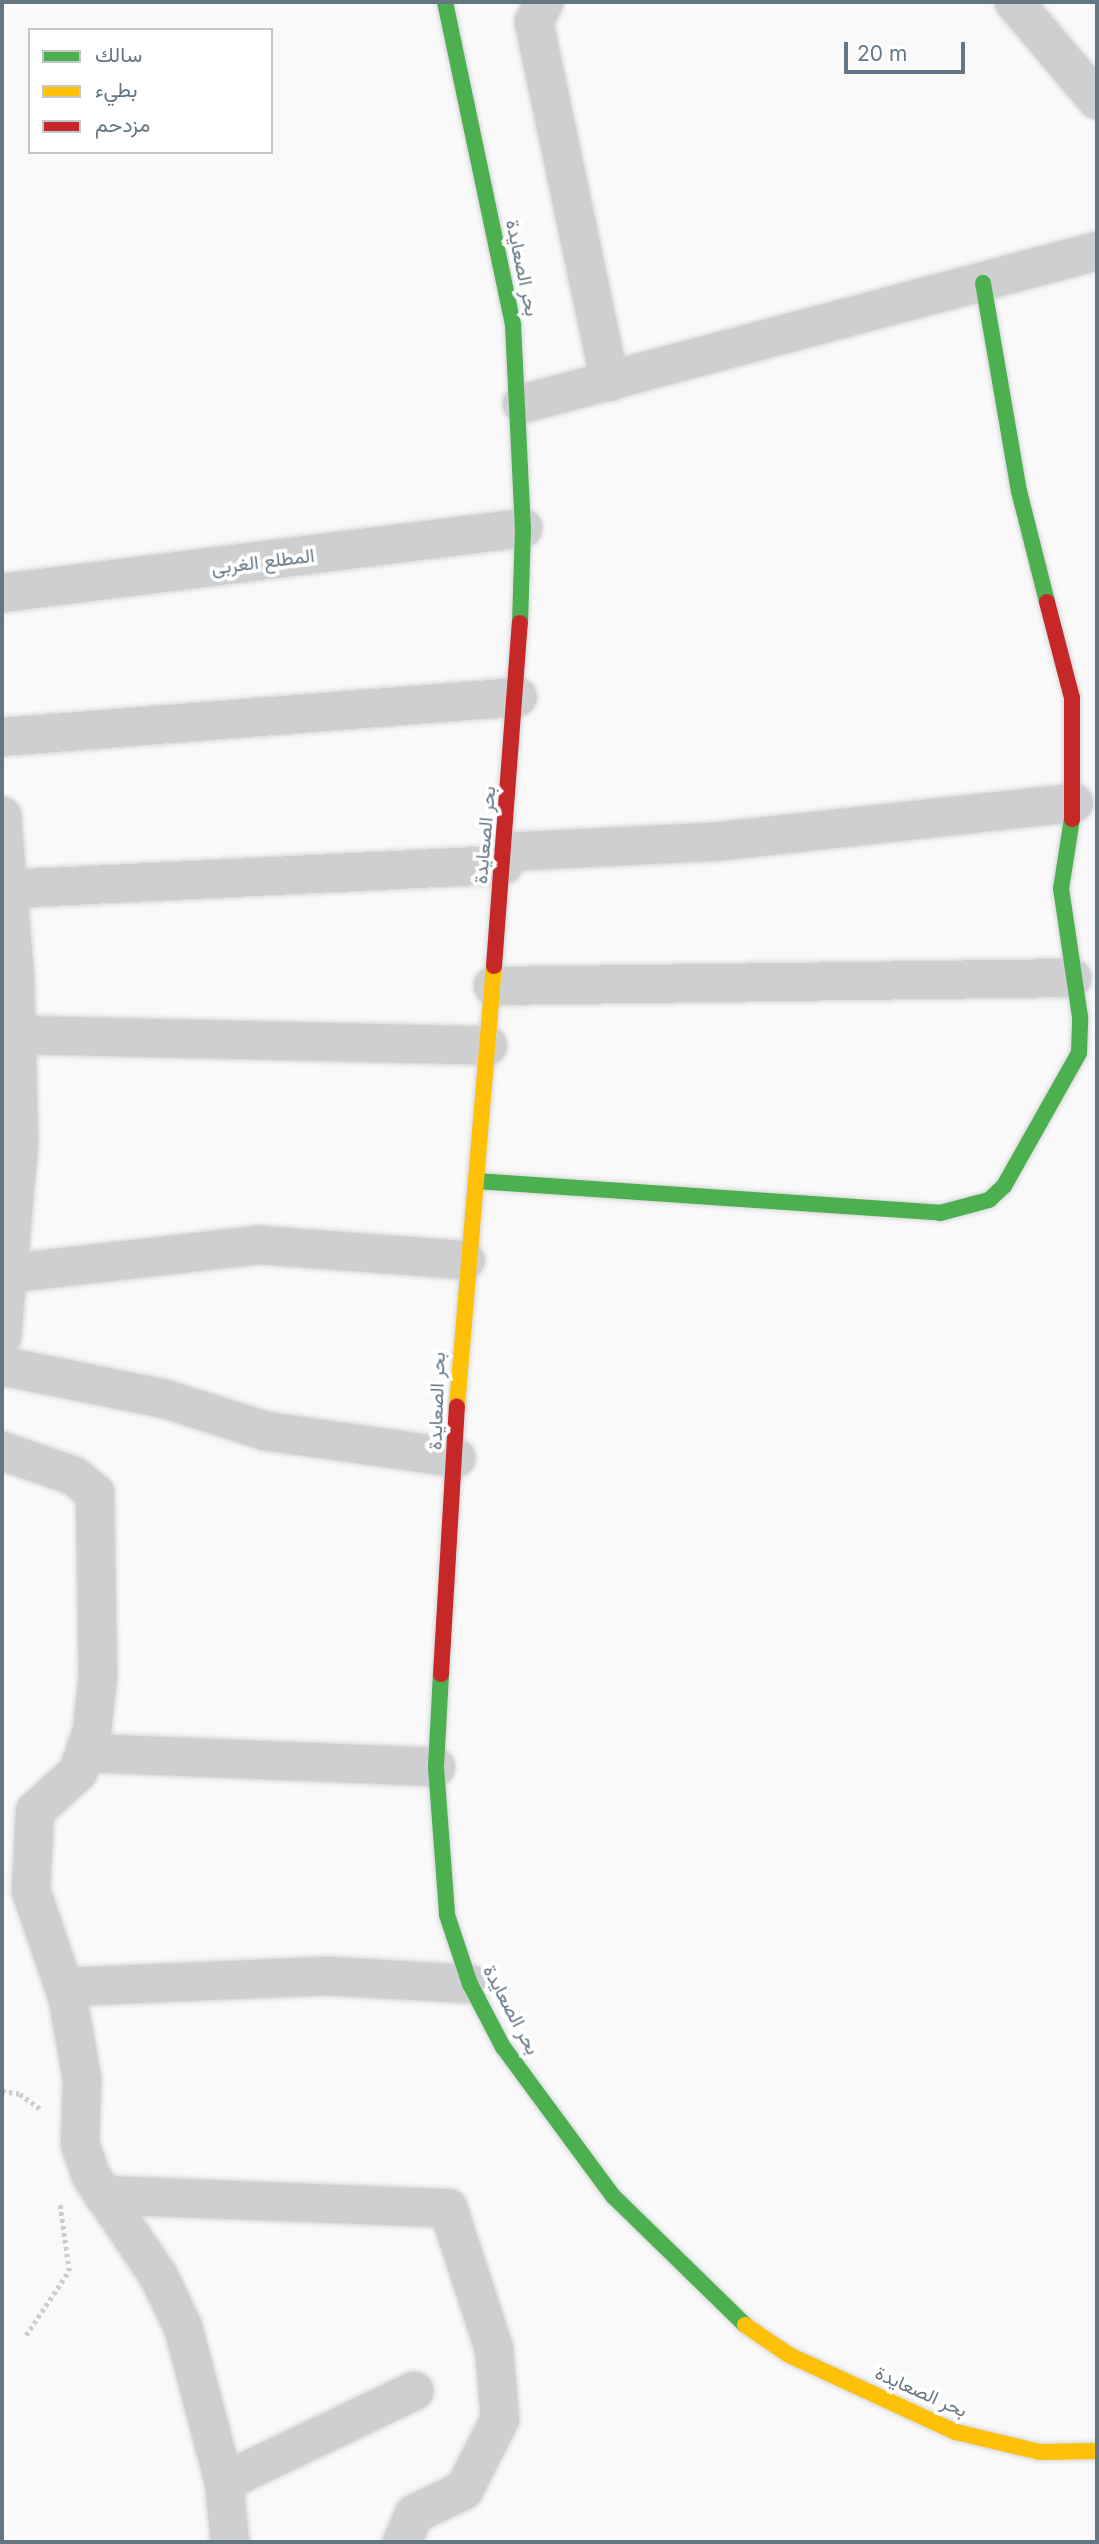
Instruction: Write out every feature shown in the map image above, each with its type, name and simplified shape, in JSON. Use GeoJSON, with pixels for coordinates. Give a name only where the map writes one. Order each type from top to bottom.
{"type":"FeatureCollection","features":[{"type":"Feature","properties":{"kind":"street","name":"بحر الصعايدة"},"geometry":{"type":"LineString","coordinates":[[445,2],[513,325],[522,404],[523,528],[517,697],[476,1181],[465,1259],[456,1458],[436,1768],[440,1876],[470,1984],[503,2048],[563,2133],[670,2260],[726,2312],[789,2355],[956,2432],[1039,2452],[1097,2451]]}},
{"type":"Feature","properties":{"kind":"street"},"geometry":{"type":"LineString","coordinates":[[544,2],[534,22],[610,382]]}},
{"type":"Feature","properties":{"kind":"street"},"geometry":{"type":"LineString","coordinates":[[1014,2],[1097,100]]}},
{"type":"Feature","properties":{"kind":"street"},"geometry":{"type":"LineString","coordinates":[[522,404],[1097,251]]}},
{"type":"Feature","properties":{"kind":"street"},"geometry":{"type":"LineString","coordinates":[[476,1181],[940,1213],[971,1208],[1004,1186],[1067,1082],[1079,1053],[1061,889],[1074,803],[1072,698],[1019,491],[983,283]]}},
{"type":"Feature","properties":{"kind":"street","name":"المطلع الغربى"},"geometry":{"type":"LineString","coordinates":[[2,593],[523,528]]}},
{"type":"Feature","properties":{"kind":"street"},"geometry":{"type":"LineString","coordinates":[[2,737],[517,697]]}},
{"type":"Feature","properties":{"kind":"street"},"geometry":{"type":"LineString","coordinates":[[8,889],[713,842],[1074,803]]}},
{"type":"Feature","properties":{"kind":"street"},"geometry":{"type":"LineString","coordinates":[[2,816],[17,1035],[12,1273],[2,1336]]}},
{"type":"Feature","properties":{"kind":"street"},"geometry":{"type":"LineString","coordinates":[[493,986],[1072,978]]}},
{"type":"Feature","properties":{"kind":"street"},"geometry":{"type":"LineString","coordinates":[[17,1035],[488,1046]]}},
{"type":"Feature","properties":{"kind":"street"},"geometry":{"type":"LineString","coordinates":[[12,1273],[259,1245],[465,1259]]}},
{"type":"Feature","properties":{"kind":"street"},"geometry":{"type":"LineString","coordinates":[[2,1366],[165,1399],[265,1431],[456,1458]]}},
{"type":"Feature","properties":{"kind":"street"},"geometry":{"type":"LineString","coordinates":[[2,1451],[74,1476],[95,1493],[99,1674],[87,1753],[78,1772],[35,1811],[31,1891],[65,1987],[82,2079],[78,2136],[103,2195],[159,2277],[183,2327],[224,2482],[230,2542]]}},
{"type":"Feature","properties":{"kind":"street"},"geometry":{"type":"LineString","coordinates":[[87,1753],[436,1768]]}},
{"type":"Feature","properties":{"kind":"street"},"geometry":{"type":"LineString","coordinates":[[65,1987],[327,1976],[470,1984]]}},
{"type":"Feature","properties":{"kind":"street"},"geometry":{"type":"LineString","coordinates":[[103,2195],[448,2208],[494,2349],[500,2420],[464,2490],[414,2514],[402,2542]]}},
{"type":"Feature","properties":{"kind":"street"},"geometry":{"type":"LineString","coordinates":[[224,2482],[414,2391]]}},
{"type":"Feature","properties":{"kind":"path"},"geometry":{"type":"LineString","coordinates":[[2,2091],[20,2094],[48,2115]]}},
{"type":"Feature","properties":{"kind":"path"},"geometry":{"type":"LineString","coordinates":[[26,2335],[69,2271],[58,2193]]}},
{"type":"Feature","properties":{"kind":"traffic: fast"},"geometry":{"type":"LineString","coordinates":[[445,2],[513,325],[523,528],[520,623]]}},
{"type":"Feature","properties":{"kind":"traffic: fast"},"geometry":{"type":"LineString","coordinates":[[983,283],[1019,491],[1047,602]]}},
{"type":"Feature","properties":{"kind":"traffic: fast"},"geometry":{"type":"LineString","coordinates":[[476,1181],[940,1213],[989,1200],[1004,1186],[1079,1053],[1080,1017],[1061,889],[1072,819]]}},
{"type":"Feature","properties":{"kind":"traffic: fast"},"geometry":{"type":"LineString","coordinates":[[441,1674],[436,1767],[447,1915],[470,1984],[503,2047],[613,2196],[745,2325]]}},
{"type":"Feature","properties":{"kind":"traffic: slow"},"geometry":{"type":"LineString","coordinates":[[457,1406],[494,966]]}},
{"type":"Feature","properties":{"kind":"traffic: slow"},"geometry":{"type":"LineString","coordinates":[[745,2325],[789,2355],[956,2432],[1039,2452],[1097,2451]]}},
{"type":"Feature","properties":{"kind":"traffic: jam"},"geometry":{"type":"LineString","coordinates":[[1047,602],[1072,698],[1072,819]]}},
{"type":"Feature","properties":{"kind":"traffic: jam"},"geometry":{"type":"LineString","coordinates":[[494,966],[520,623]]}},
{"type":"Feature","properties":{"kind":"traffic: jam"},"geometry":{"type":"LineString","coordinates":[[441,1674],[457,1406]]}}]}
